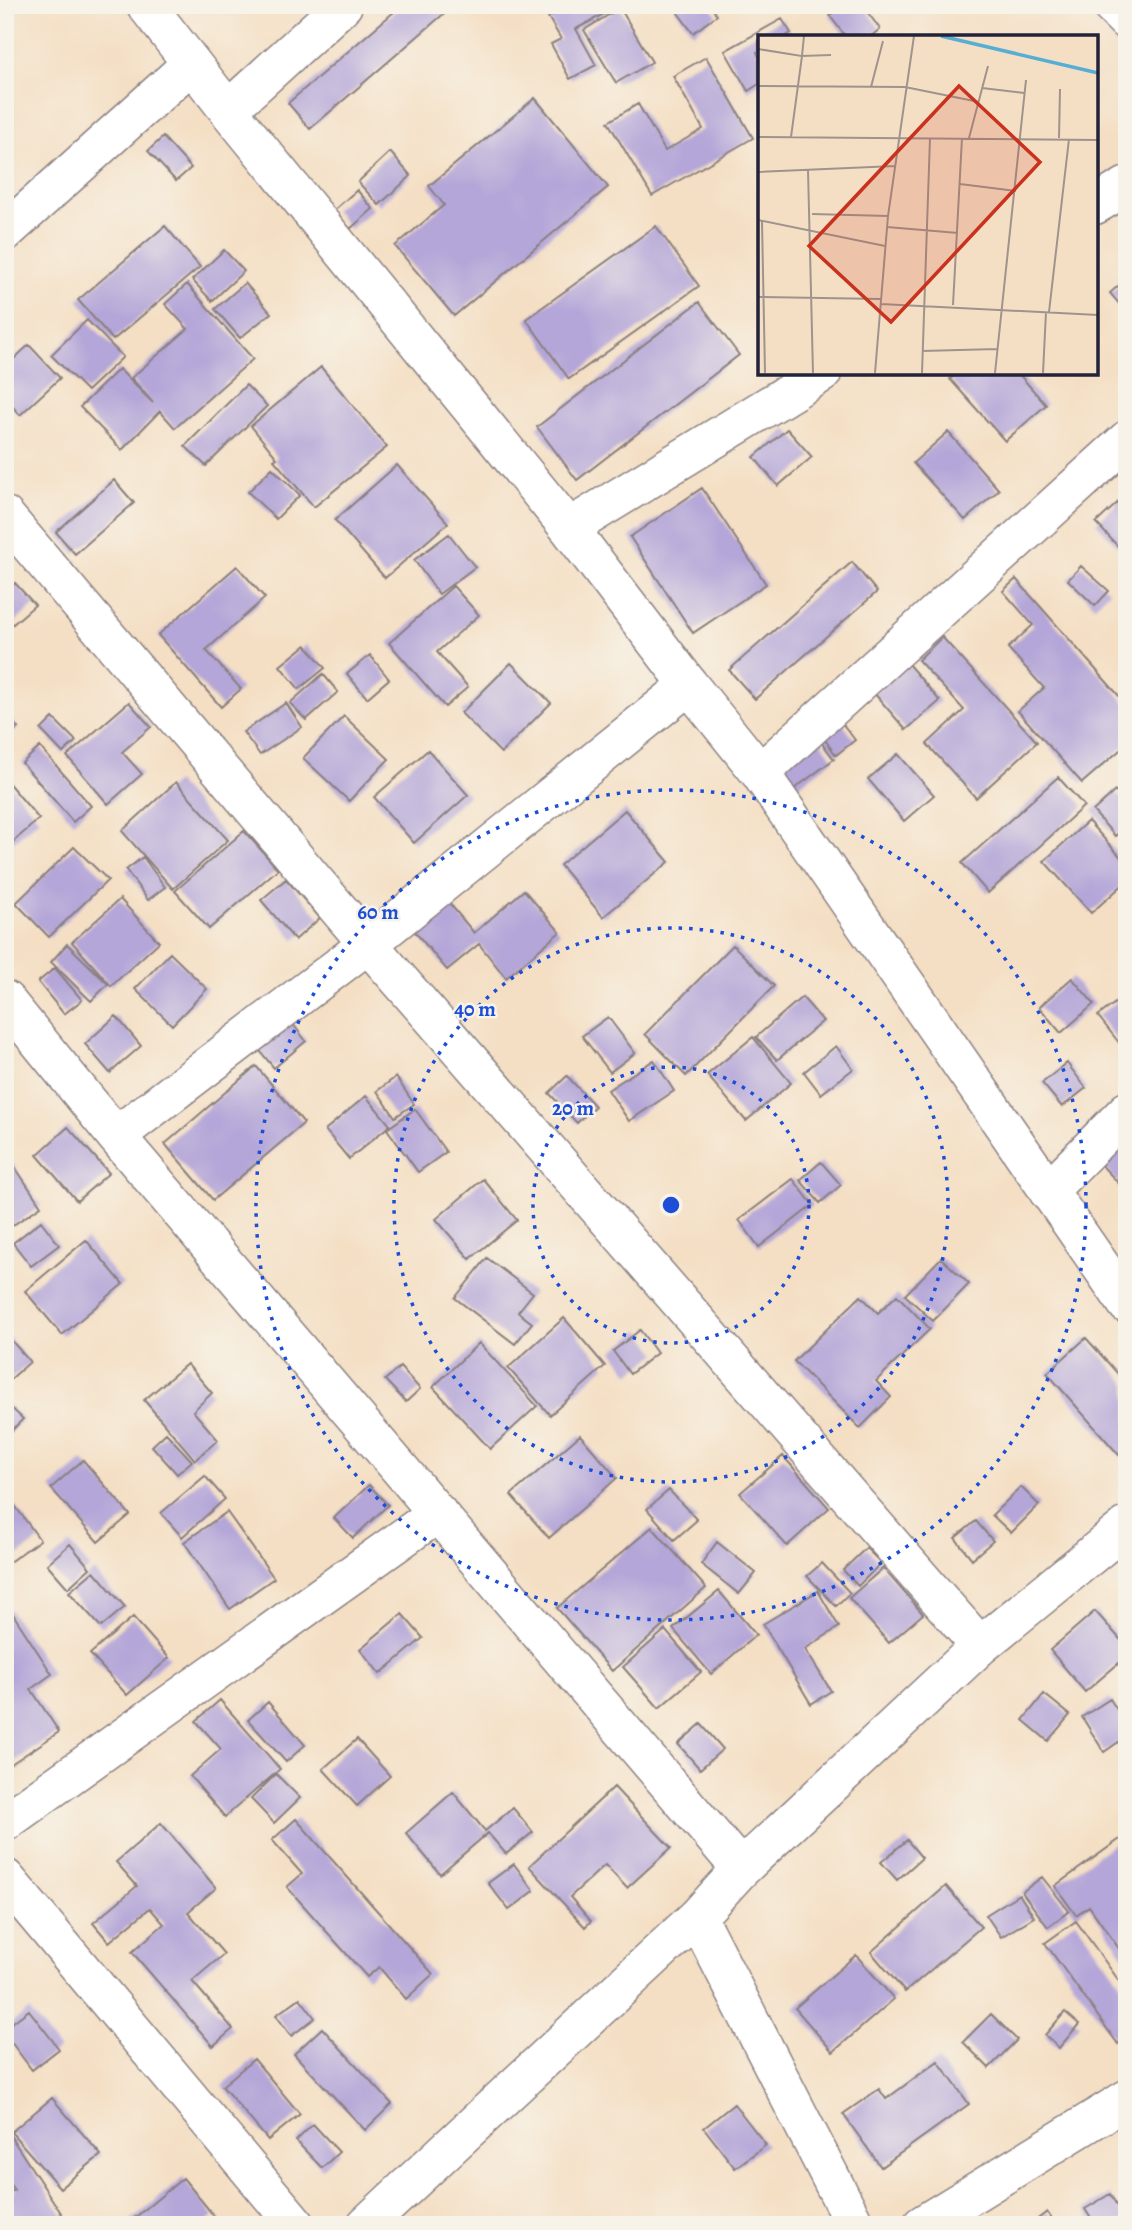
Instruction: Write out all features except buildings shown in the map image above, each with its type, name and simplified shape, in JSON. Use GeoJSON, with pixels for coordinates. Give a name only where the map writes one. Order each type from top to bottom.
{"type":"FeatureCollection","features":[{"type":"Feature","properties":{"kind":"street"},"geometry":{"type":"LineString","coordinates":[[146,5],[228,110],[569,528],[760,773],[1127,1304]]}},
{"type":"Feature","properties":{"kind":"street"},"geometry":{"type":"LineString","coordinates":[[228,110],[343,5]]}},
{"type":"Feature","properties":{"kind":"street"},"geometry":{"type":"LineString","coordinates":[[1111,5],[1127,21]]}},
{"type":"Feature","properties":{"kind":"street"},"geometry":{"type":"LineString","coordinates":[[5,232],[191,64]]}},
{"type":"Feature","properties":{"kind":"street"},"geometry":{"type":"LineString","coordinates":[[1097,204],[1127,186]]}},
{"type":"Feature","properties":{"kind":"street"},"geometry":{"type":"LineString","coordinates":[[569,528],[820,374]]}},
{"type":"Feature","properties":{"kind":"street"},"geometry":{"type":"LineString","coordinates":[[760,773],[1127,440]]}},
{"type":"Feature","properties":{"kind":"street"},"geometry":{"type":"LineString","coordinates":[[5,516],[368,944],[980,1646]]}},
{"type":"Feature","properties":{"kind":"street"},"geometry":{"type":"LineString","coordinates":[[116,1136],[368,944],[689,685]]}},
{"type":"Feature","properties":{"kind":"street"},"geometry":{"type":"LineString","coordinates":[[5,1000],[116,1136],[741,1869]]}},
{"type":"Feature","properties":{"kind":"street"},"geometry":{"type":"LineString","coordinates":[[1048,1191],[1127,1111]]}},
{"type":"Feature","properties":{"kind":"street"},"geometry":{"type":"LineString","coordinates":[[5,1822],[438,1513]]}},
{"type":"Feature","properties":{"kind":"street"},"geometry":{"type":"LineString","coordinates":[[366,2225],[697,1917],[741,1869],[980,1646],[1127,1525]]}},
{"type":"Feature","properties":{"kind":"street"},"geometry":{"type":"LineString","coordinates":[[5,1878],[296,2225]]}},
{"type":"Feature","properties":{"kind":"street"},"geometry":{"type":"LineString","coordinates":[[697,1917],[855,2225]]}},
{"type":"Feature","properties":{"kind":"street"},"geometry":{"type":"LineString","coordinates":[[922,2225],[1127,2099]]}}]}
